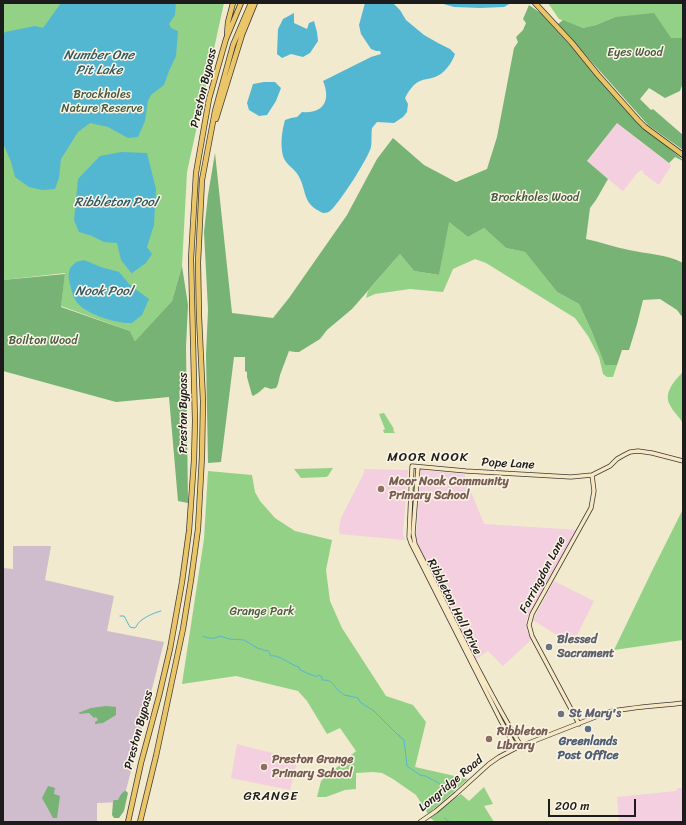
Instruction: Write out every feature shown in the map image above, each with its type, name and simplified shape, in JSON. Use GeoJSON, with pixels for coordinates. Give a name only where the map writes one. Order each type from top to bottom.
{"type":"FeatureCollection","features":[{"type":"Feature","properties":{"kind":"highway"},"geometry":{"type":"LineString","coordinates":[[226,39],[228,22],[233,3]]}},
{"type":"Feature","properties":{"kind":"highway","name":"Preston Bypass"},"geometry":{"type":"LineString","coordinates":[[128,822],[141,763],[170,649],[188,538],[195,437],[191,259],[195,182],[210,99],[226,39],[241,3]]}},
{"type":"Feature","properties":{"kind":"highway","name":"Preston Bypass"},"geometry":{"type":"LineString","coordinates":[[140,822],[156,756],[183,629],[198,529],[203,401],[198,262],[202,180],[215,111],[233,45],[250,3]]}},
{"type":"Feature","properties":{"kind":"highway"},"geometry":{"type":"LineString","coordinates":[[210,135],[242,35],[255,3]]}},
{"type":"Feature","properties":{"kind":"highway"},"geometry":{"type":"LineString","coordinates":[[535,3],[572,43],[638,120],[645,127],[683,154]]}},
{"type":"Feature","properties":{"kind":"street","name":"Pope Lane"},"geometry":{"type":"LineString","coordinates":[[412,466],[466,471],[571,477],[592,475],[610,466],[617,459],[630,452],[638,451],[652,453],[683,461]]}},
{"type":"Feature","properties":{"kind":"street","name":"Ribbleton Hall Drive"},"geometry":{"type":"LineString","coordinates":[[412,466],[409,537],[413,542],[516,748]]}},
{"type":"Feature","properties":{"kind":"street","name":"Ribbleton Hall Drive"},"geometry":{"type":"LineString","coordinates":[[413,542],[418,467]]}},
{"type":"Feature","properties":{"kind":"street","name":"Farringdon Lane"},"geometry":{"type":"LineString","coordinates":[[579,724],[532,636],[529,623],[532,614],[591,508],[594,491],[592,475]]}},
{"type":"Feature","properties":{"kind":"street","name":"Ribbleton Hall Drive"},"geometry":{"type":"LineString","coordinates":[[489,693],[521,746]]}},
{"type":"Feature","properties":{"kind":"street","name":"Longridge Road"},"geometry":{"type":"LineString","coordinates":[[420,822],[441,807],[489,764],[516,748],[608,712],[683,702]]}},
{"type":"Feature","properties":{"kind":"shaded area"},"geometry":{"type":"Polygon","coordinates":[[[617,123],[671,165],[659,185],[641,170],[623,191],[587,162],[617,123]]]}},
{"type":"Feature","properties":{"kind":"shaded area","name":"Moor Nook Community Primary School"},"geometry":{"type":"Polygon","coordinates":[[[364,469],[408,470],[403,534],[405,540],[340,534],[339,529],[341,518],[364,473],[364,469]]]}},
{"type":"Feature","properties":{"kind":"shaded area"},"geometry":{"type":"Polygon","coordinates":[[[421,470],[464,474],[484,524],[578,530],[527,618],[527,630],[531,640],[503,666],[488,651],[475,660],[418,544],[416,537],[421,470]]]}},
{"type":"Feature","properties":{"kind":"shaded area"},"geometry":{"type":"Polygon","coordinates":[[[13,546],[51,546],[45,580],[114,596],[107,631],[164,642],[123,802],[97,803],[97,822],[3,822],[3,568],[13,569],[13,546]]]}},
{"type":"Feature","properties":{"kind":"shaded area"},"geometry":{"type":"Polygon","coordinates":[[[554,581],[594,601],[573,643],[571,644],[533,620],[554,581]]]}},
{"type":"Feature","properties":{"kind":"shaded area","name":"Preston Grange Primary School"},"geometry":{"type":"Polygon","coordinates":[[[237,744],[298,758],[290,790],[231,778],[237,744]]]}},
{"type":"Feature","properties":{"kind":"shaded area"},"geometry":{"type":"Polygon","coordinates":[[[678,788],[683,788],[683,822],[619,822],[617,797],[676,791],[678,788]]]}},
{"type":"Feature","properties":{"kind":"green space","name":"Brockholes Nature Reserve"},"geometry":{"type":"Polygon","coordinates":[[[3,3],[224,3],[187,172],[182,266],[172,301],[135,341],[130,331],[61,306],[65,273],[3,280],[3,3]]]}},
{"type":"Feature","properties":{"kind":"green space"},"geometry":{"type":"Polygon","coordinates":[[[548,3],[683,3],[683,38],[671,38],[615,17],[596,25],[583,28],[559,19],[548,3]]]}},
{"type":"Feature","properties":{"kind":"green space","name":"Brockholes Wood"},"geometry":{"type":"Polygon","coordinates":[[[529,5],[542,14],[645,127],[683,160],[675,157],[669,163],[617,123],[587,161],[608,179],[590,208],[586,239],[623,249],[663,256],[683,263],[683,318],[677,310],[660,299],[643,300],[629,350],[622,350],[617,365],[605,365],[579,304],[557,292],[525,252],[506,248],[484,228],[468,237],[449,222],[439,275],[414,271],[400,254],[352,309],[327,330],[320,339],[299,352],[289,351],[276,388],[271,389],[265,387],[253,396],[247,377],[247,372],[245,371],[245,357],[234,357],[221,462],[208,463],[206,355],[208,310],[204,232],[215,153],[232,313],[273,318],[289,298],[347,215],[377,159],[393,138],[424,165],[456,182],[487,169],[497,137],[514,48],[518,42],[516,37],[523,30],[526,23],[523,19],[529,5]]]}},
{"type":"Feature","properties":{"kind":"green space","name":"Eyes Wood"},"geometry":{"type":"Polygon","coordinates":[[[654,13],[671,38],[683,38],[683,83],[680,91],[665,98],[649,88],[640,99],[651,110],[653,109],[683,135],[683,150],[648,125],[558,24],[563,20],[583,28],[596,25],[615,17],[654,13]]]}},
{"type":"Feature","properties":{"kind":"green space"},"geometry":{"type":"Polygon","coordinates":[[[448,221],[468,237],[484,228],[506,248],[525,252],[557,292],[579,304],[605,364],[617,365],[613,377],[607,377],[603,374],[599,357],[588,336],[575,318],[486,263],[475,259],[453,269],[443,292],[410,289],[375,294],[366,298],[368,291],[400,254],[414,271],[439,275],[448,221]]]}},
{"type":"Feature","properties":{"kind":"green space","name":"Boilton Wood"},"geometry":{"type":"Polygon","coordinates":[[[182,266],[188,305],[186,347],[188,503],[178,501],[169,397],[116,402],[3,371],[3,280],[65,274],[61,307],[130,331],[135,341],[172,301],[182,266]]]}},
{"type":"Feature","properties":{"kind":"green space"},"geometry":{"type":"Polygon","coordinates":[[[683,372],[683,424],[671,408],[668,396],[671,387],[683,372]]]}},
{"type":"Feature","properties":{"kind":"green space"},"geometry":{"type":"Polygon","coordinates":[[[384,413],[395,433],[384,433],[383,430],[385,429],[379,414],[384,413]]]}},
{"type":"Feature","properties":{"kind":"green space"},"geometry":{"type":"Polygon","coordinates":[[[333,468],[326,477],[301,478],[294,469],[333,468]]]}},
{"type":"Feature","properties":{"kind":"green space","name":"Grange Park"},"geometry":{"type":"Polygon","coordinates":[[[208,471],[252,475],[255,492],[260,501],[275,518],[295,531],[332,540],[326,570],[330,601],[342,628],[386,696],[413,705],[426,722],[415,767],[468,779],[428,814],[416,795],[382,773],[356,773],[356,789],[345,790],[326,797],[317,797],[321,781],[356,751],[340,728],[327,734],[307,701],[298,691],[236,676],[182,684],[204,539],[208,471]]]}},
{"type":"Feature","properties":{"kind":"green space"},"geometry":{"type":"Polygon","coordinates":[[[683,509],[683,640],[614,650],[651,573],[683,509]]]}},
{"type":"Feature","properties":{"kind":"green space"},"geometry":{"type":"Polygon","coordinates":[[[106,706],[116,707],[116,715],[103,723],[95,724],[98,720],[89,713],[78,713],[91,708],[106,706]]]}},
{"type":"Feature","properties":{"kind":"green space"},"geometry":{"type":"Polygon","coordinates":[[[48,786],[55,788],[54,794],[60,796],[57,818],[53,818],[42,798],[48,786]]]}},
{"type":"Feature","properties":{"kind":"green space"},"geometry":{"type":"Polygon","coordinates":[[[484,787],[493,804],[484,806],[494,822],[436,822],[430,818],[461,794],[469,801],[484,787]]]}},
{"type":"Feature","properties":{"kind":"green space"},"geometry":{"type":"Polygon","coordinates":[[[125,791],[128,793],[124,811],[119,818],[114,818],[112,815],[113,802],[114,800],[118,800],[125,791]]]}},
{"type":"Feature","properties":{"kind":"water","name":"Number One Pit Lake"},"geometry":{"type":"Polygon","coordinates":[[[61,3],[176,3],[175,15],[169,24],[171,28],[178,31],[176,56],[164,85],[151,95],[148,101],[145,121],[138,137],[128,138],[108,127],[90,123],[78,132],[61,159],[59,178],[55,189],[42,190],[29,187],[15,177],[11,162],[3,143],[3,36],[5,32],[35,26],[43,28],[61,3]]]}},
{"type":"Feature","properties":{"kind":"water"},"geometry":{"type":"Polygon","coordinates":[[[365,3],[393,3],[400,10],[406,20],[424,35],[450,49],[455,54],[450,64],[442,73],[438,76],[420,81],[411,88],[405,98],[408,104],[407,112],[403,117],[394,123],[377,122],[372,128],[371,147],[360,170],[334,207],[329,212],[323,213],[310,204],[307,200],[301,180],[284,159],[282,147],[283,129],[285,120],[297,117],[302,112],[316,111],[324,104],[326,94],[323,81],[371,57],[381,54],[380,51],[371,49],[361,34],[359,25],[365,3]]]}},
{"type":"Feature","properties":{"kind":"water"},"geometry":{"type":"Polygon","coordinates":[[[440,3],[511,3],[504,7],[480,8],[454,7],[440,3]]]}},
{"type":"Feature","properties":{"kind":"water"},"geometry":{"type":"Polygon","coordinates":[[[294,13],[294,23],[307,29],[309,23],[314,21],[318,41],[310,53],[303,57],[291,54],[282,58],[277,54],[278,29],[283,19],[294,13]]]}},
{"type":"Feature","properties":{"kind":"water"},"geometry":{"type":"Polygon","coordinates":[[[275,82],[281,88],[276,101],[267,115],[259,116],[249,110],[247,103],[253,84],[275,82]]]}},
{"type":"Feature","properties":{"kind":"water","name":"Ribbleton Pool"},"geometry":{"type":"Polygon","coordinates":[[[121,152],[147,153],[156,189],[154,225],[147,247],[152,254],[146,263],[132,273],[133,275],[121,260],[117,243],[104,242],[79,232],[74,220],[78,179],[100,156],[121,152]]]}},
{"type":"Feature","properties":{"kind":"water","name":"Nook Pool"},"geometry":{"type":"Polygon","coordinates":[[[84,260],[119,272],[130,285],[149,299],[142,315],[132,323],[118,322],[93,314],[80,306],[74,297],[69,276],[70,268],[76,262],[84,260]]]}},
{"type":"Feature","properties":{"kind":"waterway"},"geometry":{"type":"LineString","coordinates":[[120,616],[124,616],[130,627],[134,628],[143,619],[161,611]]}},
{"type":"Feature","properties":{"kind":"waterway"},"geometry":{"type":"LineString","coordinates":[[203,636],[207,638],[216,638],[220,636],[229,639],[244,640],[259,649],[264,651],[267,650],[271,656],[281,658],[299,667],[300,670],[308,674],[316,677],[318,675],[321,676],[322,680],[332,683],[344,695],[358,698],[360,702],[374,711],[404,740],[407,766],[420,775],[426,776],[437,782],[442,787]]}},
{"type":"Feature","properties":{"kind":"waterway"},"geometry":{"type":"LineString","coordinates":[[445,818],[446,820],[455,822]]}},
{"type":"Feature","properties":{"kind":"place","name":"Moor Nook Community Primary School"},"geometry":{"type":"Point","coordinates":[381,489]}},
{"type":"Feature","properties":{"kind":"place","name":"Blessed Sacrament"},"geometry":{"type":"Point","coordinates":[549,647]}},
{"type":"Feature","properties":{"kind":"place","name":"St Mary's"},"geometry":{"type":"Point","coordinates":[561,714]}},
{"type":"Feature","properties":{"kind":"place","name":"Greenlands Post Office"},"geometry":{"type":"Point","coordinates":[588,729]}},
{"type":"Feature","properties":{"kind":"place","name":"Ribbleton Library"},"geometry":{"type":"Point","coordinates":[489,739]}},
{"type":"Feature","properties":{"kind":"place","name":"Preston Grange Primary School"},"geometry":{"type":"Point","coordinates":[264,767]}},
{"type":"Feature","properties":{"kind":"district","name":"MOOR NOOK"},"geometry":{"type":"Point","coordinates":[428,458]}},
{"type":"Feature","properties":{"kind":"district","name":"GRANGE"},"geometry":{"type":"Point","coordinates":[271,797]}}]}
